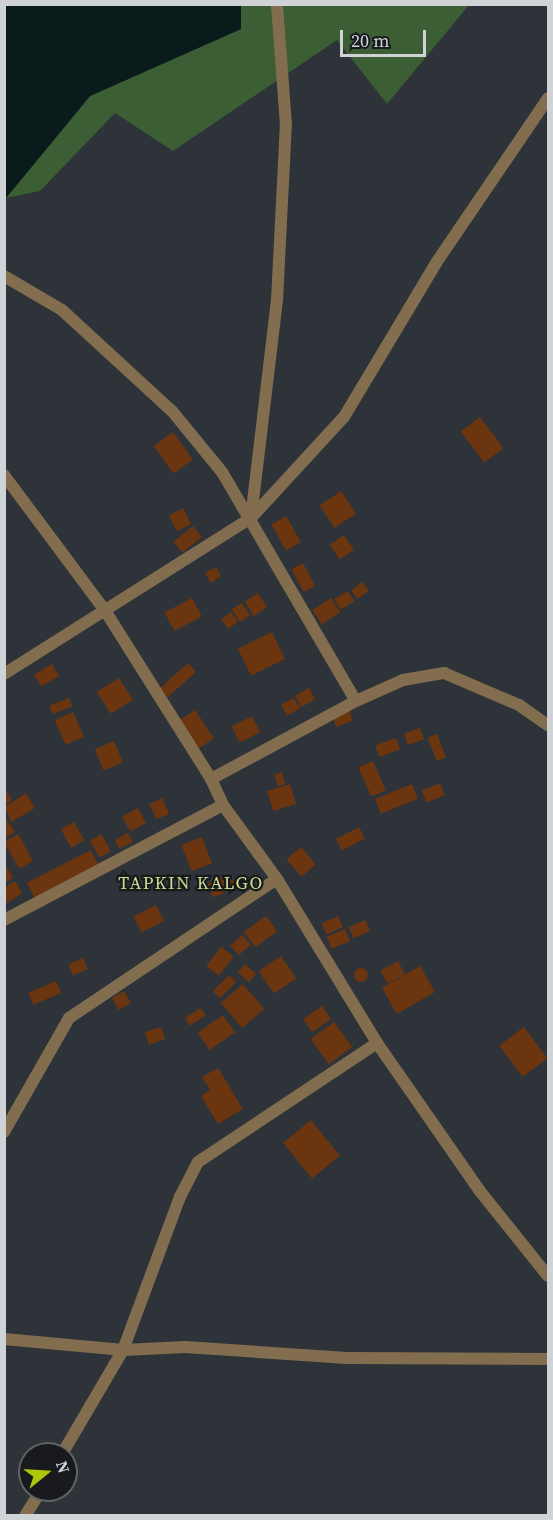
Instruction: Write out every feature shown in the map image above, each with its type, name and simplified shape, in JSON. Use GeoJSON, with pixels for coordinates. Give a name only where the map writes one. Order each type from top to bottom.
{"type":"FeatureCollection","features":[{"type":"Feature","properties":{"kind":"street"},"geometry":{"type":"LineString","coordinates":[[251,518],[277,300],[285,135],[277,4]]}},
{"type":"Feature","properties":{"kind":"street"},"geometry":{"type":"LineString","coordinates":[[4,674],[106,612],[251,518],[344,417],[435,264],[549,98]]}},
{"type":"Feature","properties":{"kind":"street"},"geometry":{"type":"LineString","coordinates":[[4,276],[62,310],[172,411],[222,472],[356,701]]}},
{"type":"Feature","properties":{"kind":"street"},"geometry":{"type":"LineString","coordinates":[[4,475],[106,612],[211,779],[223,805],[277,879],[376,1043],[479,1190],[549,1276]]}},
{"type":"Feature","properties":{"kind":"street"},"geometry":{"type":"LineString","coordinates":[[211,779],[356,701],[403,680],[444,673],[519,705],[549,725]]}},
{"type":"Feature","properties":{"kind":"street"},"geometry":{"type":"LineString","coordinates":[[4,920],[223,805]]}},
{"type":"Feature","properties":{"kind":"street"},"geometry":{"type":"LineString","coordinates":[[4,1132],[69,1018],[277,879]]}},
{"type":"Feature","properties":{"kind":"street"},"geometry":{"type":"LineString","coordinates":[[69,1442],[123,1350],[180,1197],[198,1162],[376,1043]]}},
{"type":"Feature","properties":{"kind":"street"},"geometry":{"type":"LineString","coordinates":[[4,1339],[123,1350],[185,1347],[346,1358],[549,1359]]}},
{"type":"Feature","properties":{"kind":"street"},"geometry":{"type":"LineString","coordinates":[[26,1515],[34,1502]]}},
{"type":"Feature","properties":{"kind":"green space"},"geometry":{"type":"Polygon","coordinates":[[[241,5],[469,5],[387,104],[337,40],[173,151],[115,113],[40,191],[6,198],[90,96],[241,29],[241,5]]]}},
{"type":"Feature","properties":{"kind":"shaded area"},"geometry":{"type":"Polygon","coordinates":[[[5,4],[241,5],[241,29],[90,96],[6,198],[5,4]]]}},
{"type":"Feature","properties":{"kind":"building"},"geometry":{"type":"Polygon","coordinates":[[[480,417],[503,448],[484,463],[461,431],[480,417]]]}},
{"type":"Feature","properties":{"kind":"building"},"geometry":{"type":"Polygon","coordinates":[[[173,432],[193,460],[174,474],[154,446],[173,432]]]}},
{"type":"Feature","properties":{"kind":"building"},"geometry":{"type":"Polygon","coordinates":[[[341,491],[356,513],[335,528],[319,506],[341,491]]]}},
{"type":"Feature","properties":{"kind":"building"},"geometry":{"type":"Polygon","coordinates":[[[183,508],[191,524],[177,531],[169,515],[183,508]]]}},
{"type":"Feature","properties":{"kind":"building"},"geometry":{"type":"Polygon","coordinates":[[[286,516],[301,542],[286,550],[271,524],[286,516]]]}},
{"type":"Feature","properties":{"kind":"building"},"geometry":{"type":"Polygon","coordinates":[[[193,526],[202,537],[182,553],[174,542],[193,526]]]}},
{"type":"Feature","properties":{"kind":"building"},"geometry":{"type":"Polygon","coordinates":[[[344,535],[354,550],[340,559],[330,545],[344,535]]]}},
{"type":"Feature","properties":{"kind":"building"},"geometry":{"type":"Polygon","coordinates":[[[303,563],[315,586],[304,592],[292,569],[303,563]]]}},
{"type":"Feature","properties":{"kind":"building"},"geometry":{"type":"Polygon","coordinates":[[[216,567],[221,576],[211,583],[205,573],[216,567]]]}},
{"type":"Feature","properties":{"kind":"building"},"geometry":{"type":"Polygon","coordinates":[[[362,582],[369,591],[358,599],[351,591],[362,582]]]}},
{"type":"Feature","properties":{"kind":"building"},"geometry":{"type":"Polygon","coordinates":[[[348,591],[354,601],[340,610],[334,599],[348,591]]]}},
{"type":"Feature","properties":{"kind":"building"},"geometry":{"type":"Polygon","coordinates":[[[258,593],[267,607],[254,616],[245,602],[258,593]]]}},
{"type":"Feature","properties":{"kind":"building"},"geometry":{"type":"Polygon","coordinates":[[[192,598],[202,617],[174,631],[165,613],[192,598]]]}},
{"type":"Feature","properties":{"kind":"building"},"geometry":{"type":"Polygon","coordinates":[[[331,598],[340,612],[322,624],[313,610],[331,598]]]}},
{"type":"Feature","properties":{"kind":"building"},"geometry":{"type":"Polygon","coordinates":[[[242,603],[250,616],[240,622],[232,609],[242,603]]]}},
{"type":"Feature","properties":{"kind":"building"},"geometry":{"type":"Polygon","coordinates":[[[231,612],[238,622],[228,629],[221,619],[231,612]]]}},
{"type":"Feature","properties":{"kind":"building"},"geometry":{"type":"Polygon","coordinates":[[[272,632],[285,659],[251,676],[238,649],[272,632]]]}},
{"type":"Feature","properties":{"kind":"building"},"geometry":{"type":"Polygon","coordinates":[[[188,663],[196,672],[168,697],[160,688],[188,663]]]}},
{"type":"Feature","properties":{"kind":"building"},"geometry":{"type":"Polygon","coordinates":[[[52,664],[59,676],[41,687],[34,674],[52,664]]]}},
{"type":"Feature","properties":{"kind":"building"},"geometry":{"type":"Polygon","coordinates":[[[119,678],[133,700],[111,714],[97,692],[119,678]]]}},
{"type":"Feature","properties":{"kind":"building"},"geometry":{"type":"Polygon","coordinates":[[[309,688],[315,699],[301,707],[295,696],[309,688]]]}},
{"type":"Feature","properties":{"kind":"building"},"geometry":{"type":"Polygon","coordinates":[[[69,698],[72,706],[53,714],[49,706],[69,698]]]}},
{"type":"Feature","properties":{"kind":"building"},"geometry":{"type":"Polygon","coordinates":[[[294,698],[300,708],[287,716],[281,704],[294,698]]]}},
{"type":"Feature","properties":{"kind":"building"},"geometry":{"type":"Polygon","coordinates":[[[195,710],[214,738],[198,749],[179,721],[195,710]]]}},
{"type":"Feature","properties":{"kind":"building"},"geometry":{"type":"Polygon","coordinates":[[[349,710],[353,720],[336,727],[332,717],[349,710]]]}},
{"type":"Feature","properties":{"kind":"building"},"geometry":{"type":"Polygon","coordinates":[[[73,712],[84,737],[66,745],[55,720],[73,712]]]}},
{"type":"Feature","properties":{"kind":"building"},"geometry":{"type":"Polygon","coordinates":[[[252,716],[260,732],[240,742],[232,726],[252,716]]]}},
{"type":"Feature","properties":{"kind":"building"},"geometry":{"type":"Polygon","coordinates":[[[420,728],[424,739],[408,745],[404,734],[420,728]]]}},
{"type":"Feature","properties":{"kind":"building"},"geometry":{"type":"Polygon","coordinates":[[[437,734],[446,757],[437,761],[428,738],[437,734]]]}},
{"type":"Feature","properties":{"kind":"building"},"geometry":{"type":"Polygon","coordinates":[[[396,738],[400,749],[379,757],[375,746],[396,738]]]}},
{"type":"Feature","properties":{"kind":"building"},"geometry":{"type":"Polygon","coordinates":[[[114,741],[123,762],[104,770],[95,749],[114,741]]]}},
{"type":"Feature","properties":{"kind":"building"},"geometry":{"type":"Polygon","coordinates":[[[373,761],[386,790],[371,797],[358,768],[373,761]]]}},
{"type":"Feature","properties":{"kind":"building"},"geometry":{"type":"Polygon","coordinates":[[[282,772],[285,784],[278,786],[274,775],[282,772]]]}},
{"type":"Feature","properties":{"kind":"building"},"geometry":{"type":"Polygon","coordinates":[[[440,783],[445,795],[427,803],[422,791],[440,783]]]}},
{"type":"Feature","properties":{"kind":"building"},"geometry":{"type":"Polygon","coordinates":[[[290,784],[296,804],[273,811],[267,791],[290,784]]]}},
{"type":"Feature","properties":{"kind":"building"},"geometry":{"type":"Polygon","coordinates":[[[412,784],[418,799],[381,814],[375,799],[412,784]]]}},
{"type":"Feature","properties":{"kind":"building"},"geometry":{"type":"Polygon","coordinates":[[[5,792],[12,800],[5,805],[5,792]]]}},
{"type":"Feature","properties":{"kind":"building"},"geometry":{"type":"Polygon","coordinates":[[[26,793],[35,808],[11,822],[5,807],[26,793]]]}},
{"type":"Feature","properties":{"kind":"building"},"geometry":{"type":"Polygon","coordinates":[[[162,798],[169,813],[156,819],[149,804],[162,798]]]}},
{"type":"Feature","properties":{"kind":"building"},"geometry":{"type":"Polygon","coordinates":[[[138,808],[146,823],[130,831],[122,816],[138,808]]]}},
{"type":"Feature","properties":{"kind":"building"},"geometry":{"type":"Polygon","coordinates":[[[4,816],[15,832],[4,838],[4,816]]]}},
{"type":"Feature","properties":{"kind":"building"},"geometry":{"type":"Polygon","coordinates":[[[74,822],[84,840],[71,848],[61,829],[74,822]]]}},
{"type":"Feature","properties":{"kind":"building"},"geometry":{"type":"Polygon","coordinates":[[[359,827],[365,839],[342,850],[336,839],[359,827]]]}},
{"type":"Feature","properties":{"kind":"building"},"geometry":{"type":"Polygon","coordinates":[[[128,833],[133,842],[120,849],[115,840],[128,833]]]}},
{"type":"Feature","properties":{"kind":"building"},"geometry":{"type":"Polygon","coordinates":[[[18,834],[33,861],[19,869],[4,842],[18,834]]]}},
{"type":"Feature","properties":{"kind":"building"},"geometry":{"type":"Polygon","coordinates":[[[101,834],[111,851],[100,858],[90,840],[101,834]]]}},
{"type":"Feature","properties":{"kind":"building"},"geometry":{"type":"Polygon","coordinates":[[[202,837],[212,863],[191,871],[181,845],[202,837]]]}},
{"type":"Feature","properties":{"kind":"building"},"geometry":{"type":"Polygon","coordinates":[[[301,847],[316,865],[301,877],[286,859],[301,847]]]}},
{"type":"Feature","properties":{"kind":"building"},"geometry":{"type":"Polygon","coordinates":[[[91,850],[100,868],[36,901],[27,883],[91,850]]]}},
{"type":"Feature","properties":{"kind":"building"},"geometry":{"type":"Polygon","coordinates":[[[4,862],[13,878],[4,883],[4,862]]]}},
{"type":"Feature","properties":{"kind":"building"},"geometry":{"type":"Polygon","coordinates":[[[230,874],[236,888],[213,898],[207,884],[230,874]]]}},
{"type":"Feature","properties":{"kind":"building"},"geometry":{"type":"Polygon","coordinates":[[[15,881],[22,893],[4,905],[4,888],[15,881]]]}},
{"type":"Feature","properties":{"kind":"building"},"geometry":{"type":"Polygon","coordinates":[[[156,905],[164,921],[142,932],[134,916],[156,905]]]}},
{"type":"Feature","properties":{"kind":"building"},"geometry":{"type":"Polygon","coordinates":[[[266,916],[277,931],[255,947],[244,932],[266,916]]]}},
{"type":"Feature","properties":{"kind":"building"},"geometry":{"type":"Polygon","coordinates":[[[338,916],[343,927],[326,934],[322,923],[338,916]]]}},
{"type":"Feature","properties":{"kind":"building"},"geometry":{"type":"Polygon","coordinates":[[[365,920],[370,931],[353,938],[349,927],[365,920]]]}},
{"type":"Feature","properties":{"kind":"building"},"geometry":{"type":"Polygon","coordinates":[[[345,929],[350,941],[332,949],[327,937],[345,929]]]}},
{"type":"Feature","properties":{"kind":"building"},"geometry":{"type":"Polygon","coordinates":[[[242,935],[251,945],[239,955],[230,946],[242,935]]]}},
{"type":"Feature","properties":{"kind":"building"},"geometry":{"type":"Polygon","coordinates":[[[221,947],[234,957],[219,976],[206,966],[221,947]]]}},
{"type":"Feature","properties":{"kind":"building"},"geometry":{"type":"Polygon","coordinates":[[[281,956],[296,978],[274,993],[259,971],[281,956]]]}},
{"type":"Feature","properties":{"kind":"building"},"geometry":{"type":"Polygon","coordinates":[[[83,958],[88,969],[73,975],[68,965],[83,958]]]}},
{"type":"Feature","properties":{"kind":"building"},"geometry":{"type":"Polygon","coordinates":[[[398,961],[405,974],[387,984],[380,970],[398,961]]]}},
{"type":"Feature","properties":{"kind":"building"},"geometry":{"type":"Polygon","coordinates":[[[245,964],[256,974],[249,982],[238,972],[245,964]]]}},
{"type":"Feature","properties":{"kind":"building"},"geometry":{"type":"Polygon","coordinates":[[[420,966],[435,992],[397,1014],[382,988],[420,966]]]}},
{"type":"Feature","properties":{"kind":"building"},"geometry":{"type":"Polygon","coordinates":[[[361,968],[366,970],[368,975],[366,980],[361,982],[356,980],[354,975],[356,970],[361,968]]]}},
{"type":"Feature","properties":{"kind":"building"},"geometry":{"type":"Polygon","coordinates":[[[229,975],[236,982],[220,998],[213,991],[229,975]]]}},
{"type":"Feature","properties":{"kind":"building"},"geometry":{"type":"Polygon","coordinates":[[[56,981],[61,993],[33,1005],[28,993],[56,981]]]}},
{"type":"Feature","properties":{"kind":"building"},"geometry":{"type":"Polygon","coordinates":[[[243,984],[264,1009],[242,1028],[221,1003],[243,984]]]}},
{"type":"Feature","properties":{"kind":"building"},"geometry":{"type":"Polygon","coordinates":[[[124,991],[131,1003],[119,1010],[112,998],[124,991]]]}},
{"type":"Feature","properties":{"kind":"building"},"geometry":{"type":"Polygon","coordinates":[[[322,1006],[331,1019],[312,1032],[303,1019],[322,1006]]]}},
{"type":"Feature","properties":{"kind":"building"},"geometry":{"type":"Polygon","coordinates":[[[201,1008],[206,1016],[190,1026],[185,1018],[201,1008]]]}},
{"type":"Feature","properties":{"kind":"building"},"geometry":{"type":"Polygon","coordinates":[[[223,1015],[235,1032],[210,1050],[198,1033],[223,1015]]]}},
{"type":"Feature","properties":{"kind":"building"},"geometry":{"type":"Polygon","coordinates":[[[334,1022],[352,1047],[329,1064],[311,1039],[334,1022]]]}},
{"type":"Feature","properties":{"kind":"building"},"geometry":{"type":"Polygon","coordinates":[[[161,1027],[165,1039],[149,1045],[145,1032],[161,1027]]]}},
{"type":"Feature","properties":{"kind":"building"},"geometry":{"type":"Polygon","coordinates":[[[524,1027],[547,1058],[523,1077],[499,1046],[524,1027]]]}},
{"type":"Feature","properties":{"kind":"building"},"geometry":{"type":"Polygon","coordinates":[[[218,1068],[243,1109],[218,1124],[201,1096],[210,1090],[202,1077],[218,1068]]]}},
{"type":"Feature","properties":{"kind":"building"},"geometry":{"type":"Polygon","coordinates":[[[311,1120],[340,1156],[312,1178],[283,1143],[311,1120]]]}},
{"type":"Feature","properties":{"kind":"district","name":"TAPKIN KALGO"},"geometry":{"type":"Point","coordinates":[191,883]}}]}
